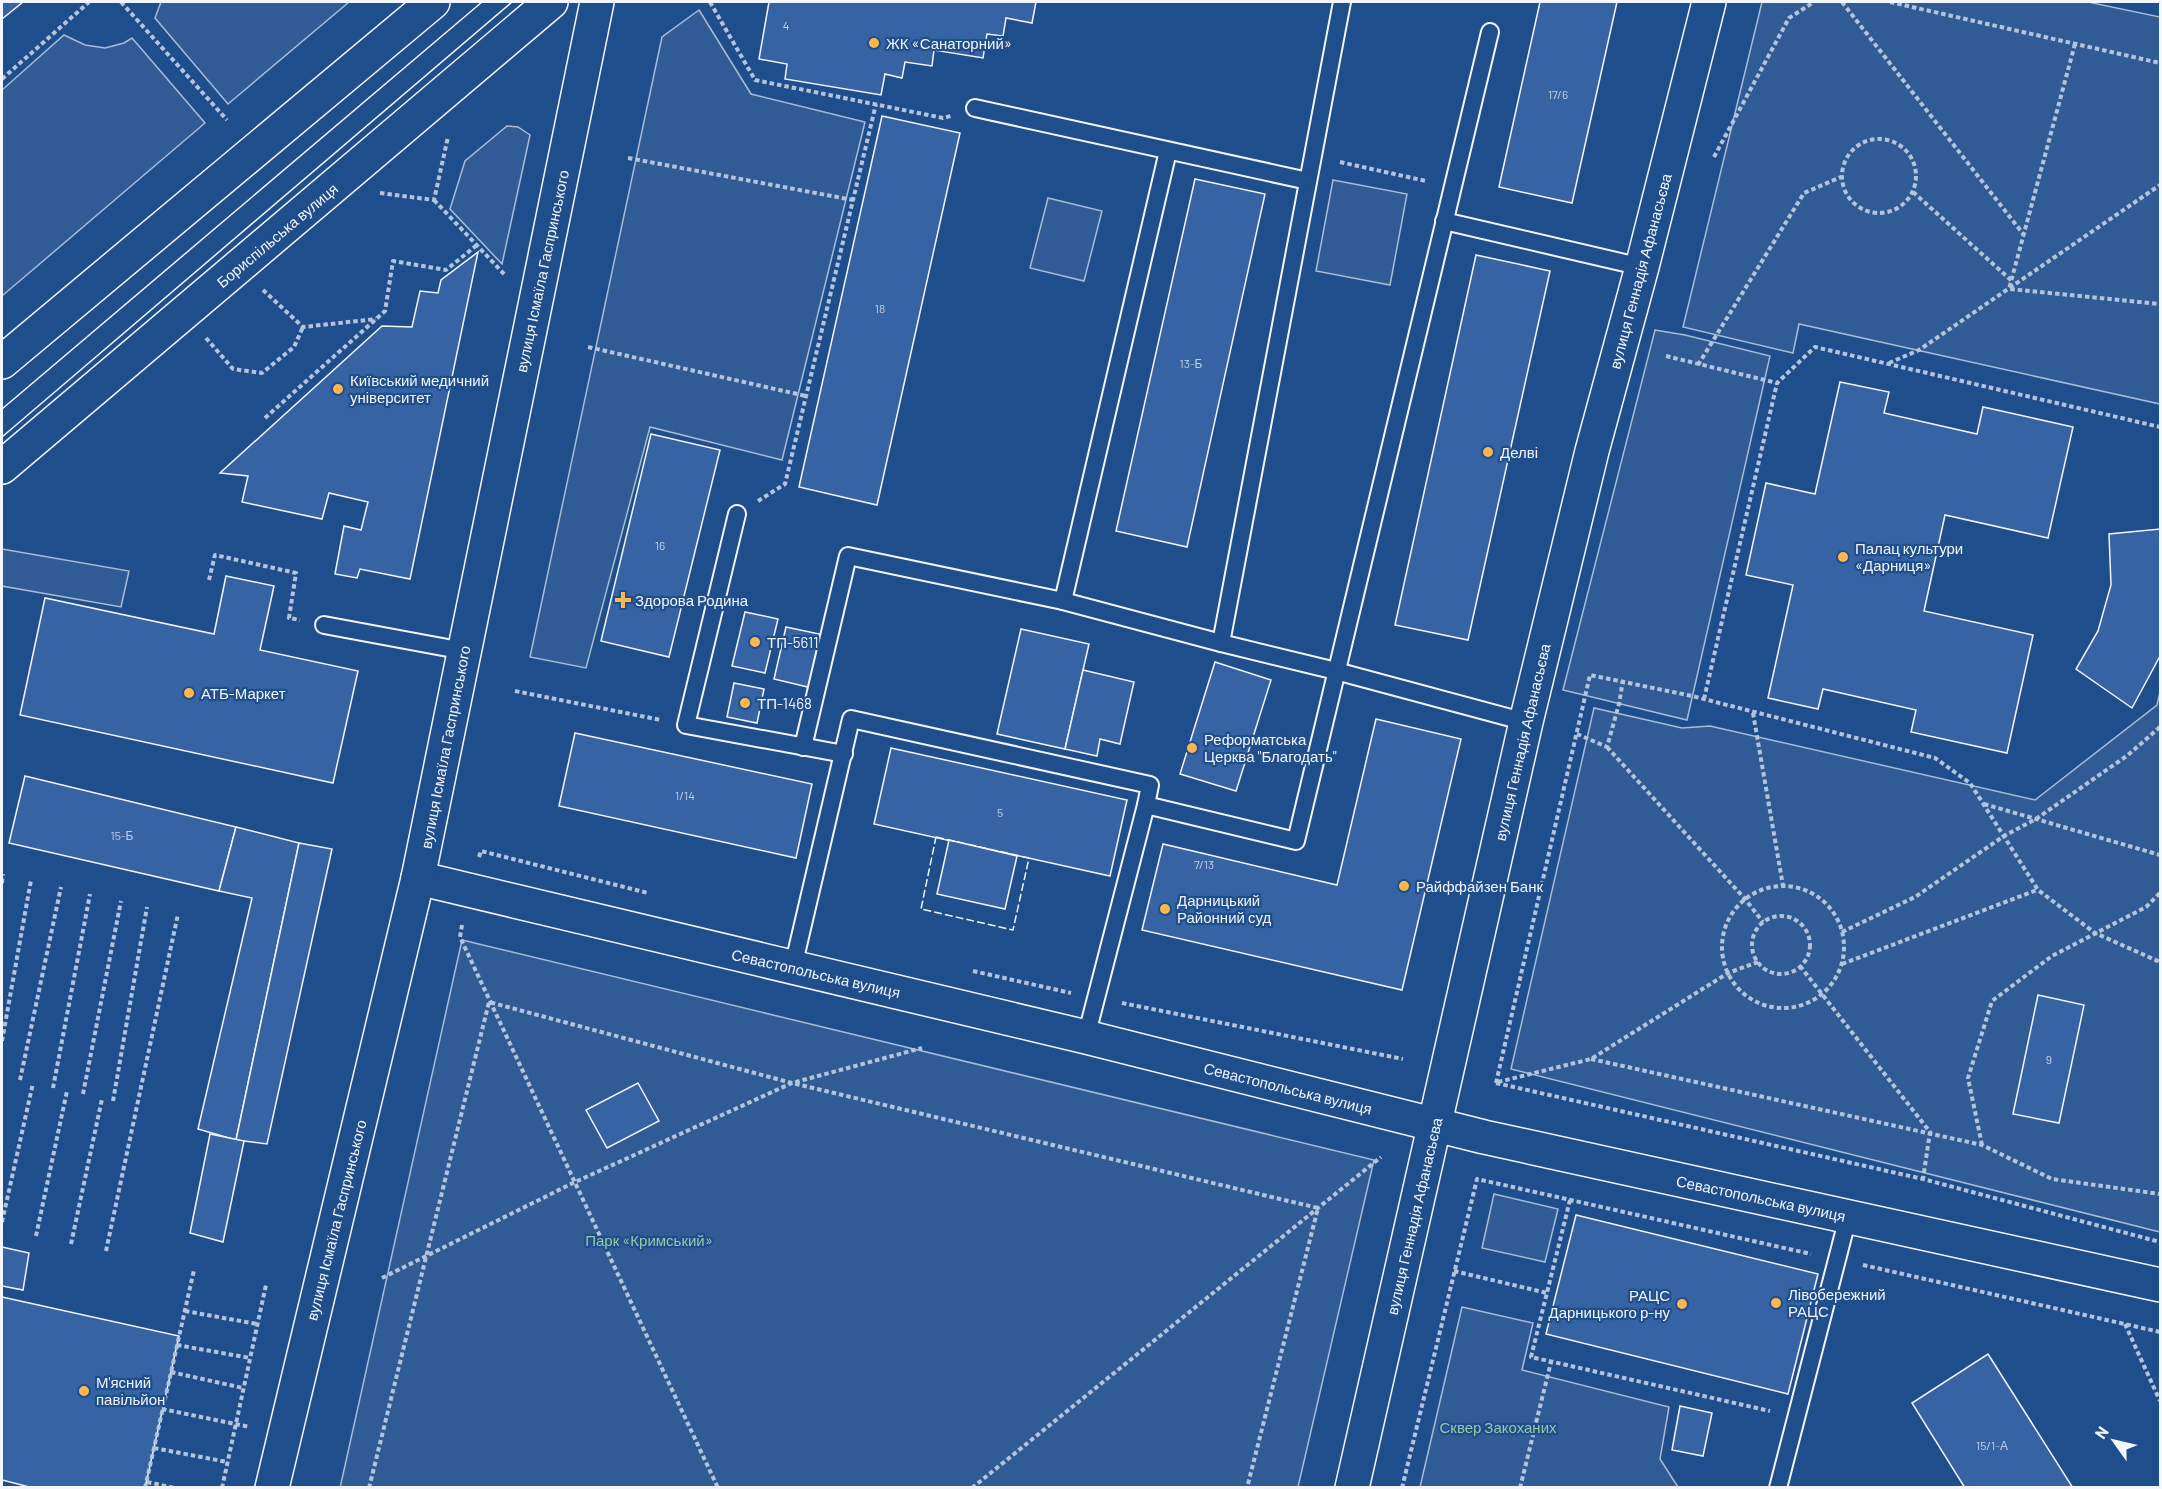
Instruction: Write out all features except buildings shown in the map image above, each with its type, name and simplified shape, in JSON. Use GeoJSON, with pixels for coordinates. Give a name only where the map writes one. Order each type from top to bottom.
{"type":"FeatureCollection","features":[{"type":"Feature","properties":{"kind":"street"},"geometry":{"type":"LineString","coordinates":[[2,362],[433,2]]}},
{"type":"Feature","properties":{"kind":"street","name":"Бориспільська вулиця"},"geometry":{"type":"LineString","coordinates":[[2,467],[551,2]]}},
{"type":"Feature","properties":{"kind":"street","name":"вулиця Ісмаїла Гаспринського"},"geometry":{"type":"LineString","coordinates":[[272,1488],[418,878],[597,2]]}},
{"type":"Feature","properties":{"kind":"street","name":"вулиця Геннадія Афанасьєва"},"geometry":{"type":"LineString","coordinates":[[1352,1488],[1526,722],[1592,451],[1642,267],[1709,2]]}},
{"type":"Feature","properties":{"kind":"street","name":"Севастопольська вулиця"},"geometry":{"type":"LineString","coordinates":[[418,878],[1086,1037],[1484,1137],[2160,1285]]}},
{"type":"Feature","properties":{"kind":"lane"},"geometry":{"type":"LineString","coordinates":[[1221,644],[1342,2]]}},
{"type":"Feature","properties":{"kind":"lane"},"geometry":{"type":"LineString","coordinates":[[1146,805],[1296,841],[1490,32]]}},
{"type":"Feature","properties":{"kind":"lane"},"geometry":{"type":"LineString","coordinates":[[975,108],[1308,181]]}},
{"type":"Feature","properties":{"kind":"lane"},"geometry":{"type":"LineString","coordinates":[[1063,601],[1168,151]]}},
{"type":"Feature","properties":{"kind":"lane"},"geometry":{"type":"LineString","coordinates":[[1444,221],[1642,267]]}},
{"type":"Feature","properties":{"kind":"lane"},"geometry":{"type":"LineString","coordinates":[[737,514],[686,725],[844,754]]}},
{"type":"Feature","properties":{"kind":"lane"},"geometry":{"type":"LineString","coordinates":[[803,747],[848,556],[1063,601],[1526,722]]}},
{"type":"Feature","properties":{"kind":"lane"},"geometry":{"type":"LineString","coordinates":[[324,625],[464,651]]}},
{"type":"Feature","properties":{"kind":"lane"},"geometry":{"type":"LineString","coordinates":[[793,967],[851,719],[1150,785],[1086,1037]]}},
{"type":"Feature","properties":{"kind":"lane"},"geometry":{"type":"LineString","coordinates":[[1778,1488],[1848,1217]]}},
{"type":"Feature","properties":{"kind":"path"},"geometry":{"type":"LineString","coordinates":[[2,79],[89,2]]}},
{"type":"Feature","properties":{"kind":"path"},"geometry":{"type":"LineString","coordinates":[[121,2],[227,120]]}},
{"type":"Feature","properties":{"kind":"path"},"geometry":{"type":"LineString","coordinates":[[710,2],[755,80],[943,118],[975,108]]}},
{"type":"Feature","properties":{"kind":"path"},"geometry":{"type":"LineString","coordinates":[[1714,157],[1789,18],[1814,2]]}},
{"type":"Feature","properties":{"kind":"path"},"geometry":{"type":"LineString","coordinates":[[1842,2],[2024,235]]}},
{"type":"Feature","properties":{"kind":"path"},"geometry":{"type":"LineString","coordinates":[[1890,2],[2160,63]]}},
{"type":"Feature","properties":{"kind":"path"},"geometry":{"type":"LineString","coordinates":[[2009,289],[2075,44]]}},
{"type":"Feature","properties":{"kind":"path"},"geometry":{"type":"LineString","coordinates":[[737,514],[785,484],[876,104]]}},
{"type":"Feature","properties":{"kind":"path"},"geometry":{"type":"LineString","coordinates":[[435,200],[450,129]]}},
{"type":"Feature","properties":{"kind":"path"},"geometry":{"type":"LineString","coordinates":[[1881,138],[1893,141],[1903,147],[1911,157],[1916,180],[1913,192],[1895,210],[1871,213],[1859,208],[1850,200],[1841,177],[1843,165],[1858,145],[1881,138]]}},
{"type":"Feature","properties":{"kind":"path"},"geometry":{"type":"LineString","coordinates":[[1313,156],[1453,186]]}},
{"type":"Feature","properties":{"kind":"path"},"geometry":{"type":"LineString","coordinates":[[628,158],[853,200]]}},
{"type":"Feature","properties":{"kind":"path"},"geometry":{"type":"LineString","coordinates":[[1698,365],[1804,193],[1841,177]]}},
{"type":"Feature","properties":{"kind":"path"},"geometry":{"type":"LineString","coordinates":[[1888,363],[1919,350],[2160,185]]}},
{"type":"Feature","properties":{"kind":"path"},"geometry":{"type":"LineString","coordinates":[[374,192],[435,200],[505,275]]}},
{"type":"Feature","properties":{"kind":"path"},"geometry":{"type":"LineString","coordinates":[[1913,192],[2012,281]]}},
{"type":"Feature","properties":{"kind":"path"},"geometry":{"type":"LineString","coordinates":[[265,418],[385,311],[393,261],[446,270],[477,245]]}},
{"type":"Feature","properties":{"kind":"path"},"geometry":{"type":"LineString","coordinates":[[261,287],[303,327],[376,319]]}},
{"type":"Feature","properties":{"kind":"path"},"geometry":{"type":"LineString","coordinates":[[2009,289],[2160,304]]}},
{"type":"Feature","properties":{"kind":"path"},"geometry":{"type":"LineString","coordinates":[[204,335],[233,369],[262,373],[294,347],[303,327]]}},
{"type":"Feature","properties":{"kind":"path"},"geometry":{"type":"LineString","coordinates":[[588,347],[806,396]]}},
{"type":"Feature","properties":{"kind":"path"},"geometry":{"type":"LineString","coordinates":[[1704,699],[1777,383],[1815,347],[2160,428]]}},
{"type":"Feature","properties":{"kind":"path"},"geometry":{"type":"LineString","coordinates":[[1666,356],[1777,383]]}},
{"type":"Feature","properties":{"kind":"path"},"geometry":{"type":"LineString","coordinates":[[209,580],[215,555],[296,573],[289,618],[324,625]]}},
{"type":"Feature","properties":{"kind":"path"},"geometry":{"type":"LineString","coordinates":[[1496,1083],[1590,675],[1623,680],[1704,699],[1935,758],[1970,783],[2038,890],[2095,933],[2160,962]]}},
{"type":"Feature","properties":{"kind":"path"},"geometry":{"type":"LineString","coordinates":[[1607,747],[1623,680]]}},
{"type":"Feature","properties":{"kind":"path"},"geometry":{"type":"LineString","coordinates":[[514,691],[686,725]]}},
{"type":"Feature","properties":{"kind":"path"},"geometry":{"type":"LineString","coordinates":[[1753,713],[1783,886]]}},
{"type":"Feature","properties":{"kind":"path"},"geometry":{"type":"LineString","coordinates":[[1842,932],[1915,897],[2004,836],[2036,819],[2128,755],[2160,727]]}},
{"type":"Feature","properties":{"kind":"path"},"geometry":{"type":"LineString","coordinates":[[1577,734],[1607,747],[1745,899],[1763,922]]}},
{"type":"Feature","properties":{"kind":"path"},"geometry":{"type":"LineString","coordinates":[[1983,803],[2160,855]]}},
{"type":"Feature","properties":{"kind":"path"},"geometry":{"type":"LineString","coordinates":[[481,851],[652,894]]}},
{"type":"Feature","properties":{"kind":"path"},"geometry":{"type":"LineString","coordinates":[[2,883],[3,874]]}},
{"type":"Feature","properties":{"kind":"path"},"geometry":{"type":"LineString","coordinates":[[2,1041],[31,880]]}},
{"type":"Feature","properties":{"kind":"path"},"geometry":{"type":"LineString","coordinates":[[1783,886],[1801,889],[1818,897],[1832,910],[1842,932],[1844,945],[1842,964],[1834,981],[1821,995],[1805,1004],[1787,1008],[1769,1007],[1752,1000],[1738,988],[1728,973],[1723,958],[1722,941],[1726,926],[1734,911],[1745,899],[1763,890],[1783,886]]}},
{"type":"Feature","properties":{"kind":"path"},"geometry":{"type":"LineString","coordinates":[[20,1080],[61,887]]}},
{"type":"Feature","properties":{"kind":"path"},"geometry":{"type":"LineString","coordinates":[[1842,964],[2038,890]]}},
{"type":"Feature","properties":{"kind":"path"},"geometry":{"type":"LineString","coordinates":[[1982,1145],[1968,1078],[1992,1001],[2052,956],[2146,907],[2160,893]]}},
{"type":"Feature","properties":{"kind":"path"},"geometry":{"type":"LineString","coordinates":[[53,1088],[90,894]]}},
{"type":"Feature","properties":{"kind":"path"},"geometry":{"type":"LineString","coordinates":[[83,1094],[121,901]]}},
{"type":"Feature","properties":{"kind":"path"},"geometry":{"type":"LineString","coordinates":[[113,1101],[147,907]]}},
{"type":"Feature","properties":{"kind":"path"},"geometry":{"type":"LineString","coordinates":[[106,1251],[178,914]]}},
{"type":"Feature","properties":{"kind":"path"},"geometry":{"type":"LineString","coordinates":[[1782,916],[1800,922],[1810,939],[1810,950],[1807,959],[1800,966],[1792,971],[1773,973],[1758,962],[1753,946],[1754,937],[1763,922],[1772,917],[1782,916]]}},
{"type":"Feature","properties":{"kind":"path"},"geometry":{"type":"LineString","coordinates":[[460,937],[573,1183],[718,1488]]}},
{"type":"Feature","properties":{"kind":"path"},"geometry":{"type":"LineString","coordinates":[[1496,1083],[1591,1059],[1728,973],[1758,962]]}},
{"type":"Feature","properties":{"kind":"path"},"geometry":{"type":"LineString","coordinates":[[1800,966],[1930,1132],[1923,1179]]}},
{"type":"Feature","properties":{"kind":"path"},"geometry":{"type":"LineString","coordinates":[[971,970],[1096,998],[1403,1059]]}},
{"type":"Feature","properties":{"kind":"path"},"geometry":{"type":"LineString","coordinates":[[489,1002],[792,1083],[1318,1208]]}},
{"type":"Feature","properties":{"kind":"path"},"geometry":{"type":"LineString","coordinates":[[369,1488],[489,1002]]}},
{"type":"Feature","properties":{"kind":"path"},"geometry":{"type":"LineString","coordinates":[[382,1278],[573,1183],[792,1083],[922,1048]]}},
{"type":"Feature","properties":{"kind":"path"},"geometry":{"type":"LineString","coordinates":[[1591,1059],[1982,1145],[2052,1179],[2160,1194]]}},
{"type":"Feature","properties":{"kind":"path"},"geometry":{"type":"LineString","coordinates":[[2,1222],[33,1083]]}},
{"type":"Feature","properties":{"kind":"path"},"geometry":{"type":"LineString","coordinates":[[1496,1083],[1923,1179],[2160,1242]]}},
{"type":"Feature","properties":{"kind":"path"},"geometry":{"type":"LineString","coordinates":[[36,1236],[67,1091]]}},
{"type":"Feature","properties":{"kind":"path"},"geometry":{"type":"LineString","coordinates":[[71,1244],[102,1099]]}},
{"type":"Feature","properties":{"kind":"path"},"geometry":{"type":"LineString","coordinates":[[972,1488],[1381,1157]]}},
{"type":"Feature","properties":{"kind":"path"},"geometry":{"type":"LineString","coordinates":[[1402,1488],[1477,1179]]}},
{"type":"Feature","properties":{"kind":"path"},"geometry":{"type":"LineString","coordinates":[[1570,1200],[1531,1357],[1797,1417]]}},
{"type":"Feature","properties":{"kind":"path"},"geometry":{"type":"LineString","coordinates":[[1247,1488],[1318,1208]]}},
{"type":"Feature","properties":{"kind":"path"},"geometry":{"type":"LineString","coordinates":[[145,1488],[194,1270]]}},
{"type":"Feature","properties":{"kind":"path"},"geometry":{"type":"LineString","coordinates":[[1454,1271],[1547,1293]]}},
{"type":"Feature","properties":{"kind":"path"},"geometry":{"type":"LineString","coordinates":[[222,1488],[266,1285]]}},
{"type":"Feature","properties":{"kind":"path"},"geometry":{"type":"LineString","coordinates":[[185,1311],[257,1324]]}},
{"type":"Feature","properties":{"kind":"path"},"geometry":{"type":"LineString","coordinates":[[2125,1324],[2160,1401]]}},
{"type":"Feature","properties":{"kind":"path"},"geometry":{"type":"LineString","coordinates":[[177,1345],[250,1358]]}},
{"type":"Feature","properties":{"kind":"path"},"geometry":{"type":"LineString","coordinates":[[1520,1488],[1551,1362]]}},
{"type":"Feature","properties":{"kind":"path"},"geometry":{"type":"LineString","coordinates":[[171,1372],[243,1388]]}},
{"type":"Feature","properties":{"kind":"path"},"geometry":{"type":"LineString","coordinates":[[162,1409],[254,1427]]}},
{"type":"Feature","properties":{"kind":"path"},"geometry":{"type":"LineString","coordinates":[[154,1448],[227,1462]]}},
{"type":"Feature","properties":{"kind":"path"},"geometry":{"type":"LineString","coordinates":[[146,1482],[175,1488]]}},
{"type":"Feature","properties":{"kind":"shaded area"},"geometry":{"type":"Polygon","coordinates":[[[161,2],[349,2],[228,104],[155,18],[161,2]]]}},
{"type":"Feature","properties":{"kind":"shaded area"},"geometry":{"type":"Polygon","coordinates":[[[1762,2],[2088,2],[2160,17],[2160,404],[1799,324],[1793,353],[1683,327],[1762,2]]]}},
{"type":"Feature","properties":{"kind":"shaded area"},"geometry":{"type":"Polygon","coordinates":[[[699,10],[751,94],[865,122],[782,460],[650,427],[586,668],[530,657],[662,37],[699,10]]]}},
{"type":"Feature","properties":{"kind":"shaded area"},"geometry":{"type":"Polygon","coordinates":[[[64,35],[85,45],[105,48],[124,43],[132,38],[205,123],[2,296],[2,90],[64,35]]]}},
{"type":"Feature","properties":{"kind":"shaded area"},"geometry":{"type":"Polygon","coordinates":[[[507,126],[518,127],[530,135],[502,264],[450,209],[465,161],[507,126]]]}},
{"type":"Feature","properties":{"kind":"shaded area"},"geometry":{"type":"Polygon","coordinates":[[[1333,180],[1407,194],[1390,285],[1316,271],[1333,180]]]}},
{"type":"Feature","properties":{"kind":"shaded area"},"geometry":{"type":"Polygon","coordinates":[[[1048,198],[1102,211],[1084,281],[1030,268],[1048,198]]]}},
{"type":"Feature","properties":{"kind":"shaded area"},"geometry":{"type":"Polygon","coordinates":[[[1655,330],[1770,356],[1687,720],[1563,690],[1655,330]]]}},
{"type":"Feature","properties":{"kind":"shaded area"},"geometry":{"type":"Polygon","coordinates":[[[2,549],[129,571],[121,607],[2,586],[2,549]]]}},
{"type":"Feature","properties":{"kind":"shaded area"},"geometry":{"type":"Polygon","coordinates":[[[2160,692],[2160,1232],[1511,1069],[1594,708],[1682,728],[1710,726],[2035,800],[2157,705],[2160,692]]]}},
{"type":"Feature","properties":{"kind":"shaded area","name":"Парк «Кримський»"},"geometry":{"type":"Polygon","coordinates":[[[462,940],[1374,1160],[1298,1487],[340,1488],[462,940]]]}},
{"type":"Feature","properties":{"kind":"shaded area"},"geometry":{"type":"Polygon","coordinates":[[[1494,1194],[1558,1209],[1545,1262],[1482,1248],[1494,1194]]]}},
{"type":"Feature","properties":{"kind":"shaded area","name":"Сквер Закоханих"},"geometry":{"type":"Polygon","coordinates":[[[1462,1307],[1533,1323],[1522,1370],[1669,1407],[1660,1459],[1678,1487],[1420,1487],[1462,1307]]]}},
{"type":"Feature","properties":{"kind":"tram line"},"geometry":{"type":"LineString","coordinates":[[2,409],[482,2]]}},
{"type":"Feature","properties":{"kind":"tram line"},"geometry":{"type":"LineString","coordinates":[[2,437],[512,2]]}},
{"type":"Feature","properties":{"kind":"fence"},"geometry":{"type":"LineString","coordinates":[[936,837],[1029,858],[1013,930],[921,909],[936,837]]}},
{"type":"Feature","properties":{"kind":"place","name":"ЖК «Санаторний»"},"geometry":{"type":"Point","coordinates":[874,43]}},
{"type":"Feature","properties":{"kind":"place","name":"Київський медичний університет"},"geometry":{"type":"Point","coordinates":[338,389]}},
{"type":"Feature","properties":{"kind":"place","name":"Делві"},"geometry":{"type":"Point","coordinates":[1488,452]}},
{"type":"Feature","properties":{"kind":"place","name":"Палац культури «Дарниця»"},"geometry":{"type":"Point","coordinates":[1843,557]}},
{"type":"Feature","properties":{"kind":"place","name":"Здорова Родина"},"geometry":{"type":"Point","coordinates":[623,600]}},
{"type":"Feature","properties":{"kind":"place","name":"ТП-5611"},"geometry":{"type":"Point","coordinates":[755,642]}},
{"type":"Feature","properties":{"kind":"place","name":"АТБ-Маркет"},"geometry":{"type":"Point","coordinates":[189,693]}},
{"type":"Feature","properties":{"kind":"place","name":"ТП-1468"},"geometry":{"type":"Point","coordinates":[745,703]}},
{"type":"Feature","properties":{"kind":"place","name":"Реформатська Церква \"Благодать\""},"geometry":{"type":"Point","coordinates":[1192,748]}},
{"type":"Feature","properties":{"kind":"place","name":"Райффайзен Банк"},"geometry":{"type":"Point","coordinates":[1404,886]}},
{"type":"Feature","properties":{"kind":"place","name":"Дарницький Районний суд"},"geometry":{"type":"Point","coordinates":[1165,909]}},
{"type":"Feature","properties":{"kind":"place","name":"Лівобережний РАЦС"},"geometry":{"type":"Point","coordinates":[1776,1303]}},
{"type":"Feature","properties":{"kind":"place","name":"РАЦС Дарницького р-ну"},"geometry":{"type":"Point","coordinates":[1682,1304]}},
{"type":"Feature","properties":{"kind":"place","name":"М'ясний павільйон"},"geometry":{"type":"Point","coordinates":[84,1391]}}]}
